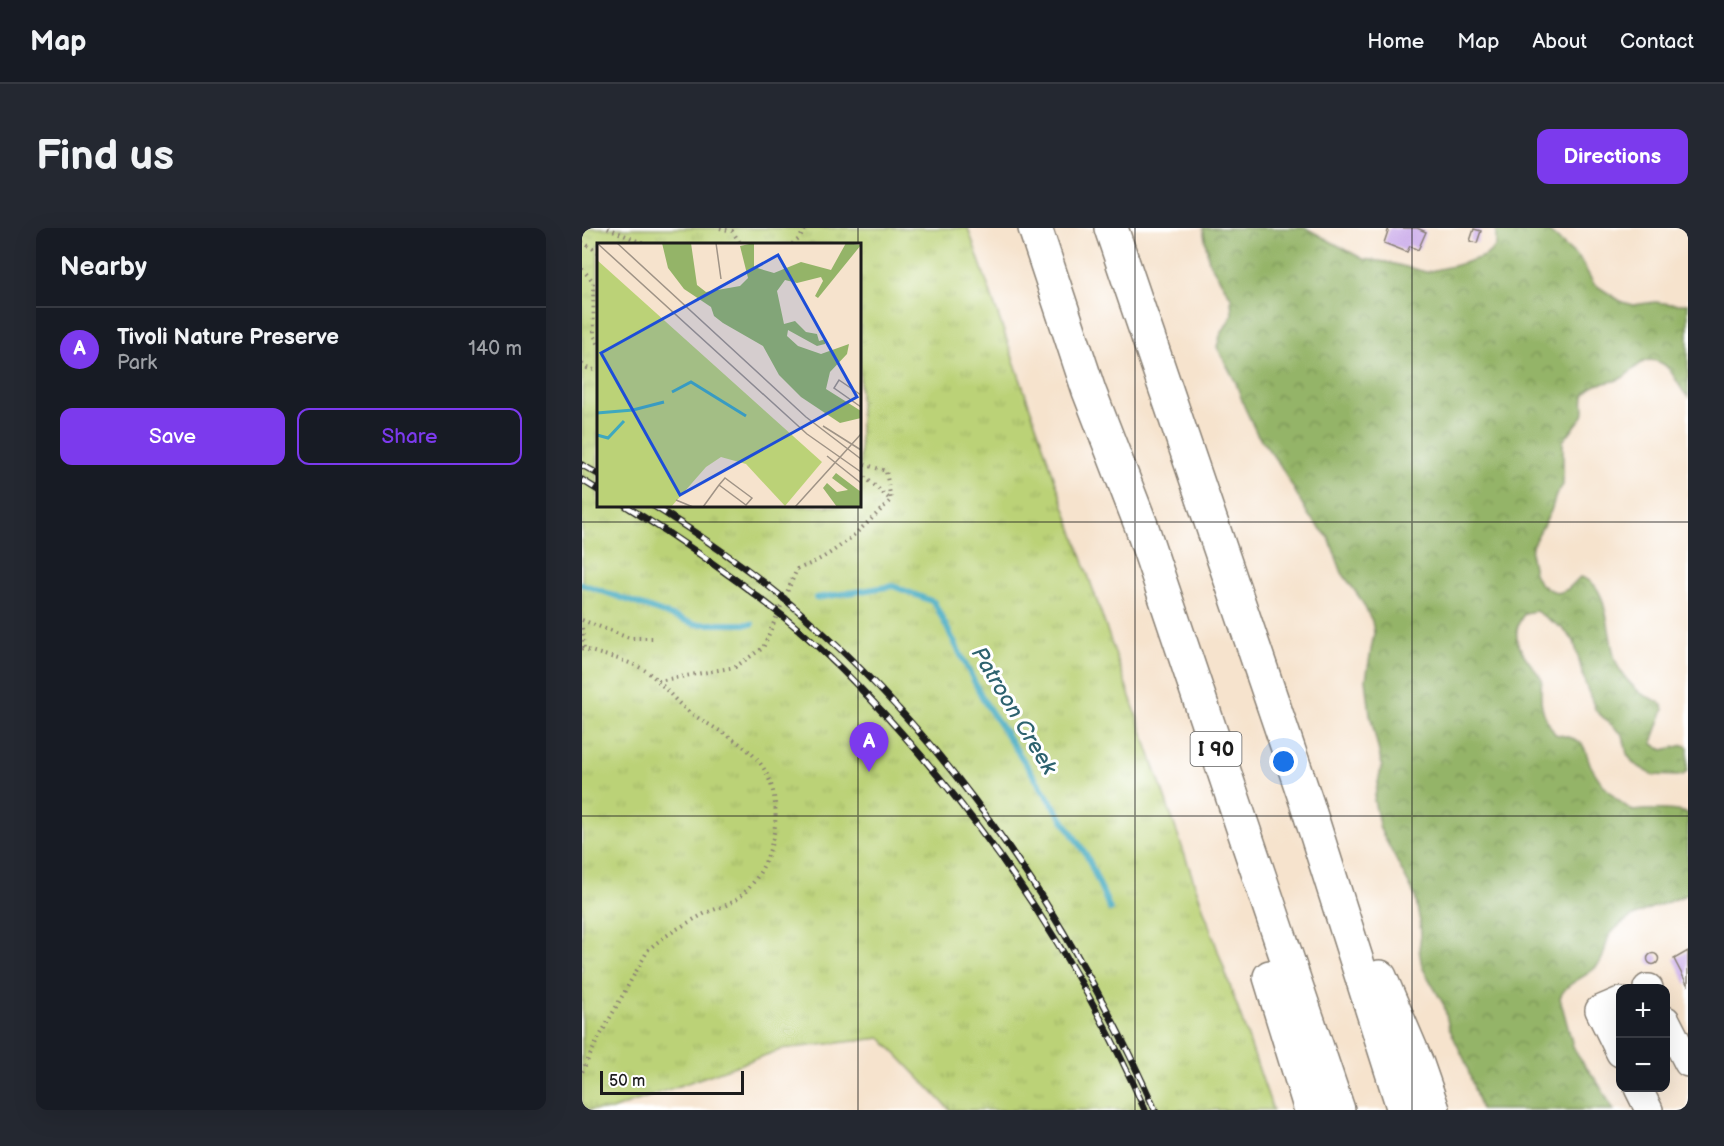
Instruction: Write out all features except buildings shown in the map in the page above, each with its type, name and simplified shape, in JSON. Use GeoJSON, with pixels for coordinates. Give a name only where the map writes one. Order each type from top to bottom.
{"type":"FeatureCollection","features":[{"type":"Feature","properties":{"kind":"highway","name":"I 90"},"geometry":{"type":"LineString","coordinates":[[1035,228],[1089,391],[1141,525],[1338,1110]]}},
{"type":"Feature","properties":{"kind":"highway"},"geometry":{"type":"LineString","coordinates":[[1111,228],[1307,804],[1404,1110]]}},
{"type":"Feature","properties":{"kind":"highway"},"geometry":{"type":"LineString","coordinates":[[1089,391],[1122,534],[1278,1003],[1311,1110]]}},
{"type":"Feature","properties":{"kind":"highway"},"geometry":{"type":"LineString","coordinates":[[1307,804],[1417,1064],[1434,1110]]}},
{"type":"Feature","properties":{"kind":"lane"},"geometry":{"type":"LineString","coordinates":[[1616,1003],[1599,1010],[1616,1045]]}},
{"type":"Feature","properties":{"kind":"lane"},"geometry":{"type":"LineString","coordinates":[[1670,1029],[1688,1062]]}},
{"type":"Feature","properties":{"kind":"lane"},"geometry":{"type":"LineString","coordinates":[[1640,1092],[1649,1110]]}},
{"type":"Feature","properties":{"kind":"path"},"geometry":{"type":"LineString","coordinates":[[608,228],[642,243]]}},
{"type":"Feature","properties":{"kind":"path"},"geometry":{"type":"LineString","coordinates":[[720,228],[732,231],[740,243]]}},
{"type":"Feature","properties":{"kind":"path"},"geometry":{"type":"LineString","coordinates":[[793,243],[806,228]]}},
{"type":"Feature","properties":{"kind":"path"},"geometry":{"type":"LineString","coordinates":[[582,242],[597,251]]}},
{"type":"Feature","properties":{"kind":"path"},"geometry":{"type":"LineString","coordinates":[[582,269],[593,281],[594,334],[597,342]]}},
{"type":"Feature","properties":{"kind":"path"},"geometry":{"type":"LineString","coordinates":[[582,364],[597,371]]}},
{"type":"Feature","properties":{"kind":"path"},"geometry":{"type":"LineString","coordinates":[[861,463],[886,471],[891,500]]}},
{"type":"Feature","properties":{"kind":"path"},"geometry":{"type":"LineString","coordinates":[[861,474],[891,500]]}},
{"type":"Feature","properties":{"kind":"path"},"geometry":{"type":"LineString","coordinates":[[657,681],[735,667],[763,648],[797,569],[816,562],[850,540],[891,500]]}},
{"type":"Feature","properties":{"kind":"path"},"geometry":{"type":"LineString","coordinates":[[582,620],[628,638],[654,638]]}},
{"type":"Feature","properties":{"kind":"path"},"geometry":{"type":"LineString","coordinates":[[582,628],[583,648],[626,661],[647,672],[675,701],[753,754],[762,765],[769,780],[776,815],[772,844],[764,863],[742,896],[658,940],[648,950],[582,1072]]}},
{"type":"Feature","properties":{"kind":"green space"},"geometry":{"type":"Polygon","coordinates":[[[582,228],[968,228],[1273,1110],[950,1110],[881,1038],[783,1049],[611,1110],[582,1110],[582,228]]]}},
{"type":"Feature","properties":{"kind":"green space"},"geometry":{"type":"Polygon","coordinates":[[[1203,228],[1306,228],[1363,259],[1426,272],[1485,256],[1496,246],[1496,228],[1545,228],[1580,259],[1594,284],[1622,302],[1633,305],[1655,302],[1688,304],[1688,397],[1667,367],[1652,360],[1642,363],[1622,378],[1593,387],[1585,394],[1583,416],[1563,441],[1563,485],[1532,546],[1531,557],[1534,573],[1539,583],[1548,589],[1559,593],[1568,589],[1580,577],[1590,581],[1597,589],[1606,612],[1613,652],[1623,675],[1634,688],[1663,706],[1653,744],[1663,750],[1684,745],[1688,747],[1687,771],[1677,776],[1653,775],[1634,764],[1627,754],[1623,735],[1596,711],[1585,683],[1574,641],[1562,628],[1536,611],[1525,613],[1519,622],[1517,631],[1517,640],[1524,656],[1542,679],[1542,708],[1550,726],[1555,734],[1573,738],[1582,744],[1591,766],[1609,792],[1633,811],[1660,810],[1688,813],[1688,894],[1646,910],[1617,927],[1608,939],[1598,965],[1567,988],[1560,998],[1573,1046],[1614,1110],[1481,1110],[1465,1061],[1449,1028],[1444,1005],[1422,967],[1419,949],[1420,922],[1415,896],[1380,829],[1374,800],[1382,765],[1370,714],[1366,679],[1374,633],[1372,621],[1360,598],[1342,573],[1329,538],[1309,516],[1280,465],[1257,434],[1236,383],[1217,347],[1220,336],[1232,315],[1231,297],[1209,262],[1203,228]]]}},
{"type":"Feature","properties":{"kind":"waterway","name":"Patroon Creek"},"geometry":{"type":"LineString","coordinates":[[582,584],[695,624],[752,624]]}},
{"type":"Feature","properties":{"kind":"waterway","name":"Patroon Creek"},"geometry":{"type":"LineString","coordinates":[[816,598],[893,586],[934,602],[984,701],[1087,856],[1110,909]]}},
{"type":"Feature","properties":{"kind":"railway"},"geometry":{"type":"LineString","coordinates":[[582,465],[597,473]]}},
{"type":"Feature","properties":{"kind":"railway"},"geometry":{"type":"LineString","coordinates":[[582,480],[597,489]]}},
{"type":"Feature","properties":{"kind":"railway"},"geometry":{"type":"LineString","coordinates":[[628,507],[707,559],[785,618],[848,675],[905,737],[975,823],[1039,914],[1069,961],[1096,1010],[1145,1110]]}},
{"type":"Feature","properties":{"kind":"railway"},"geometry":{"type":"LineString","coordinates":[[656,507],[768,585],[803,615],[859,667],[911,723],[960,782],[1006,843],[1048,907],[1123,1041],[1155,1110]]}},
{"type":"Feature","properties":{"kind":"place","name":"Tivoli Nature Preserve"},"geometry":{"type":"Point","coordinates":[869,772]}}]}
